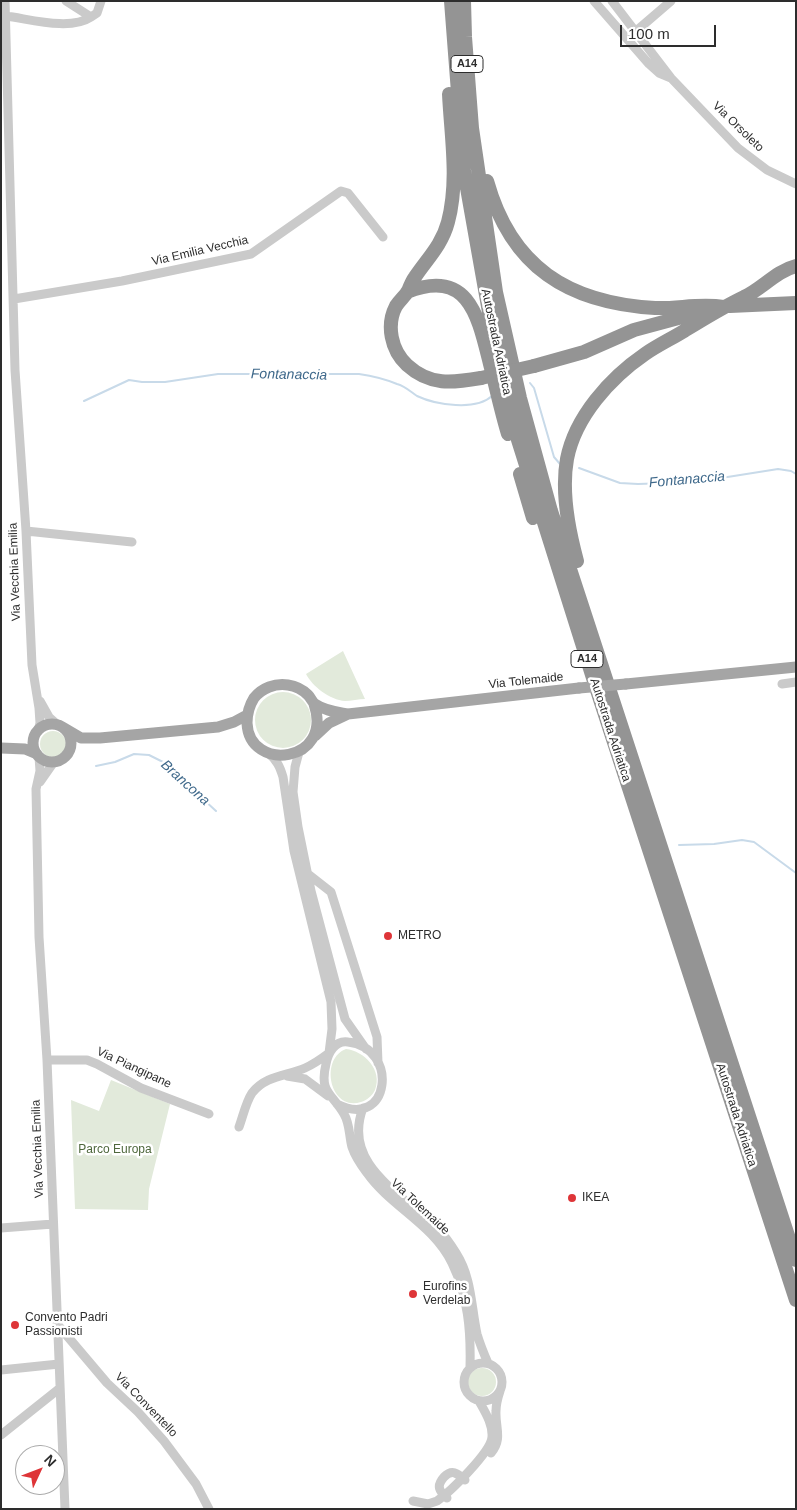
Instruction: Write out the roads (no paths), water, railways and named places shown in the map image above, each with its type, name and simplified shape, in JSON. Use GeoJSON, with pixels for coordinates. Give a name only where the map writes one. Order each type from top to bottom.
{"type":"FeatureCollection","features":[{"type":"Feature","properties":{"kind":"highway"},"geometry":{"type":"LineString","coordinates":[[443,1],[453,170],[452,201],[448,221],[441,240],[398,303],[391,321],[392,338],[401,359],[430,380],[452,383],[534,366],[584,352],[623,334],[647,326],[723,307],[796,303]]}},
{"type":"Feature","properties":{"kind":"highway","name":"Autostrada Adriatica"},"geometry":{"type":"LineString","coordinates":[[451,1],[464,171],[489,312],[518,440],[592,675],[796,1300]]}},
{"type":"Feature","properties":{"kind":"highway","name":"Autostrada Adriatica"},"geometry":{"type":"LineString","coordinates":[[464,1],[472,128],[496,292],[520,398],[551,511],[796,1260]]}},
{"type":"Feature","properties":{"kind":"highway"},"geometry":{"type":"LineString","coordinates":[[472,128],[492,198],[503,223],[525,255],[545,273],[587,296],[618,304],[656,308],[712,305],[723,307]]}},
{"type":"Feature","properties":{"kind":"highway"},"geometry":{"type":"LineString","coordinates":[[634,763],[629,733],[570,535],[566,498],[567,459],[577,430],[594,404],[613,381],[643,356],[723,307],[755,291],[782,271],[796,266]]}},
{"type":"Feature","properties":{"kind":"highway"},"geometry":{"type":"LineString","coordinates":[[407,292],[427,285],[447,286],[461,294],[474,312],[484,338],[501,409],[526,496],[555,583],[592,675]]}},
{"type":"Feature","properties":{"kind":"main road","name":"Via Tolemaide"},"geometry":{"type":"LineString","coordinates":[[218,727],[247,715],[250,703],[258,693],[268,687],[279,684],[300,688],[314,704],[330,711],[348,714],[579,688],[796,667]]}},
{"type":"Feature","properties":{"kind":"main road"},"geometry":{"type":"LineString","coordinates":[[314,704],[318,714],[318,726],[315,736]]}},
{"type":"Feature","properties":{"kind":"main road","name":"Via Tolemaide"},"geometry":{"type":"LineString","coordinates":[[299,752],[329,723],[348,714]]}},
{"type":"Feature","properties":{"kind":"main road"},"geometry":{"type":"LineString","coordinates":[[247,715],[247,728],[252,739]]}},
{"type":"Feature","properties":{"kind":"main road"},"geometry":{"type":"LineString","coordinates":[[54,762],[45,760],[25,749],[1,748],[30,742],[49,724],[61,726],[69,734],[71,745],[67,755]]}},
{"type":"Feature","properties":{"kind":"main road","name":"Via Tolemaide"},"geometry":{"type":"LineString","coordinates":[[61,726],[81,738],[100,738],[218,727],[236,729],[252,739],[268,753]]}},
{"type":"Feature","properties":{"kind":"main road"},"geometry":{"type":"LineString","coordinates":[[36,735],[34,749],[38,755]]}},
{"type":"Feature","properties":{"kind":"main road","name":"Via Tolemaide"},"geometry":{"type":"LineString","coordinates":[[54,762],[62,760],[89,742],[100,738]]}},
{"type":"Feature","properties":{"kind":"main road"},"geometry":{"type":"LineString","coordinates":[[268,753],[284,756],[299,752]]}},
{"type":"Feature","properties":{"kind":"street","name":"Via Vecchia Emilia"},"geometry":{"type":"LineString","coordinates":[[5,1],[15,370],[26,532],[32,665],[40,723],[36,735]]}},
{"type":"Feature","properties":{"kind":"street"},"geometry":{"type":"LineString","coordinates":[[66,1],[91,17]]}},
{"type":"Feature","properties":{"kind":"street"},"geometry":{"type":"LineString","coordinates":[[6,16],[60,24],[74,24],[97,13],[101,1]]}},
{"type":"Feature","properties":{"kind":"street","name":"Via Orsoleto"},"geometry":{"type":"LineString","coordinates":[[594,1],[649,64],[659,73],[671,78]]}},
{"type":"Feature","properties":{"kind":"street","name":"Via Orsoleto"},"geometry":{"type":"LineString","coordinates":[[612,1],[671,78],[745,153],[767,170],[796,184]]}},
{"type":"Feature","properties":{"kind":"street"},"geometry":{"type":"LineString","coordinates":[[635,32],[671,1]]}},
{"type":"Feature","properties":{"kind":"street","name":"Via Emilia Vecchia"},"geometry":{"type":"LineString","coordinates":[[14,299],[122,281],[251,254],[341,191],[348,193],[383,237]]}},
{"type":"Feature","properties":{"kind":"street"},"geometry":{"type":"LineString","coordinates":[[26,532],[132,542]]}},
{"type":"Feature","properties":{"kind":"street"},"geometry":{"type":"LineString","coordinates":[[782,684],[796,682]]}},
{"type":"Feature","properties":{"kind":"street"},"geometry":{"type":"LineString","coordinates":[[36,692],[50,717],[61,726]]}},
{"type":"Feature","properties":{"kind":"street"},"geometry":{"type":"LineString","coordinates":[[299,752],[295,767],[293,792],[298,826],[345,1019],[378,1063],[384,1080],[378,1098],[372,1104],[363,1108]]}},
{"type":"Feature","properties":{"kind":"street","name":"Via Tolemaide"},"geometry":{"type":"LineString","coordinates":[[268,753],[275,758],[283,777],[296,860],[331,1002],[332,1030],[324,1071],[326,1089],[333,1101],[345,1108],[354,1110],[363,1108],[359,1134],[363,1153],[372,1169],[382,1180],[439,1229],[457,1255],[466,1273],[478,1336],[488,1363],[495,1367],[500,1374],[502,1385],[496,1411],[499,1433],[498,1442],[464,1478]]}},
{"type":"Feature","properties":{"kind":"street","name":"Via Vecchia Emilia"},"geometry":{"type":"LineString","coordinates":[[38,755],[40,771],[36,789],[39,937],[47,1060],[65,1509]]}},
{"type":"Feature","properties":{"kind":"street"},"geometry":{"type":"LineString","coordinates":[[36,789],[54,762]]}},
{"type":"Feature","properties":{"kind":"street"},"geometry":{"type":"LineString","coordinates":[[308,873],[331,892],[377,1038],[378,1063]]}},
{"type":"Feature","properties":{"kind":"street"},"geometry":{"type":"LineString","coordinates":[[239,1127],[252,1094],[268,1080],[304,1069],[320,1061],[334,1047],[343,1042],[357,1044],[366,1049]]}},
{"type":"Feature","properties":{"kind":"street","name":"Via Piangipane"},"geometry":{"type":"LineString","coordinates":[[47,1060],[87,1060],[141,1088],[209,1114]]}},
{"type":"Feature","properties":{"kind":"street","name":"Via Tolemaide"},"geometry":{"type":"LineString","coordinates":[[279,1076],[293,1076],[305,1079],[317,1086],[333,1101],[344,1114],[348,1123],[352,1146],[357,1159],[366,1173],[384,1193],[432,1234],[452,1262],[464,1294],[471,1334],[470,1367],[464,1377],[464,1390],[473,1399],[479,1401]]}},
{"type":"Feature","properties":{"kind":"street"},"geometry":{"type":"LineString","coordinates":[[1,1228],[53,1224]]}},
{"type":"Feature","properties":{"kind":"street","name":"Via Conventello"},"geometry":{"type":"LineString","coordinates":[[57,1324],[107,1383],[138,1412],[164,1441],[196,1484],[209,1509]]}},
{"type":"Feature","properties":{"kind":"street"},"geometry":{"type":"LineString","coordinates":[[470,1367],[482,1362],[488,1363]]}},
{"type":"Feature","properties":{"kind":"street"},"geometry":{"type":"LineString","coordinates":[[1,1370],[58,1364]]}},
{"type":"Feature","properties":{"kind":"street"},"geometry":{"type":"LineString","coordinates":[[2,1434],[60,1388]]}},
{"type":"Feature","properties":{"kind":"street"},"geometry":{"type":"LineString","coordinates":[[431,1509],[440,1504],[464,1478],[490,1445],[492,1437],[491,1425],[479,1401],[491,1400],[500,1391]]}},
{"type":"Feature","properties":{"kind":"street"},"geometry":{"type":"LineString","coordinates":[[446,1497],[438,1486],[439,1482],[452,1472],[464,1478]]}},
{"type":"Feature","properties":{"kind":"street"},"geometry":{"type":"LineString","coordinates":[[413,1501],[428,1504],[446,1497]]}},
{"type":"Feature","properties":{"kind":"waterway","name":"Fontanaccia"},"geometry":{"type":"LineString","coordinates":[[84,401],[129,380],[165,382],[218,374],[359,374],[400,385],[417,396],[434,402],[456,405],[476,404],[492,396]]}},
{"type":"Feature","properties":{"kind":"waterway","name":"Fontanaccia"},"geometry":{"type":"LineString","coordinates":[[530,383],[534,388],[554,457],[560,464]]}},
{"type":"Feature","properties":{"kind":"waterway","name":"Fontanaccia"},"geometry":{"type":"LineString","coordinates":[[579,468],[620,483],[638,484],[696,482],[778,469],[791,471],[796,474]]}},
{"type":"Feature","properties":{"kind":"waterway","name":"Brancona"},"geometry":{"type":"LineString","coordinates":[[96,766],[115,762],[134,754],[149,755],[163,762],[216,811]]}},
{"type":"Feature","properties":{"kind":"waterway","name":"Brancona"},"geometry":{"type":"LineString","coordinates":[[679,845],[714,844],[742,840],[754,842],[796,873]]}},
{"type":"Feature","properties":{"kind":"place","name":"METRO"},"geometry":{"type":"Point","coordinates":[388,936]}},
{"type":"Feature","properties":{"kind":"place","name":"IKEA"},"geometry":{"type":"Point","coordinates":[572,1198]}},
{"type":"Feature","properties":{"kind":"place","name":"Eurofins Verdelab"},"geometry":{"type":"Point","coordinates":[413,1294]}},
{"type":"Feature","properties":{"kind":"place","name":"Convento Padri Passionisti"},"geometry":{"type":"Point","coordinates":[15,1325]}},
{"type":"Feature","properties":{"kind":"park label","name":"Parco Europa"},"geometry":{"type":"Point","coordinates":[115,1150]}}]}
